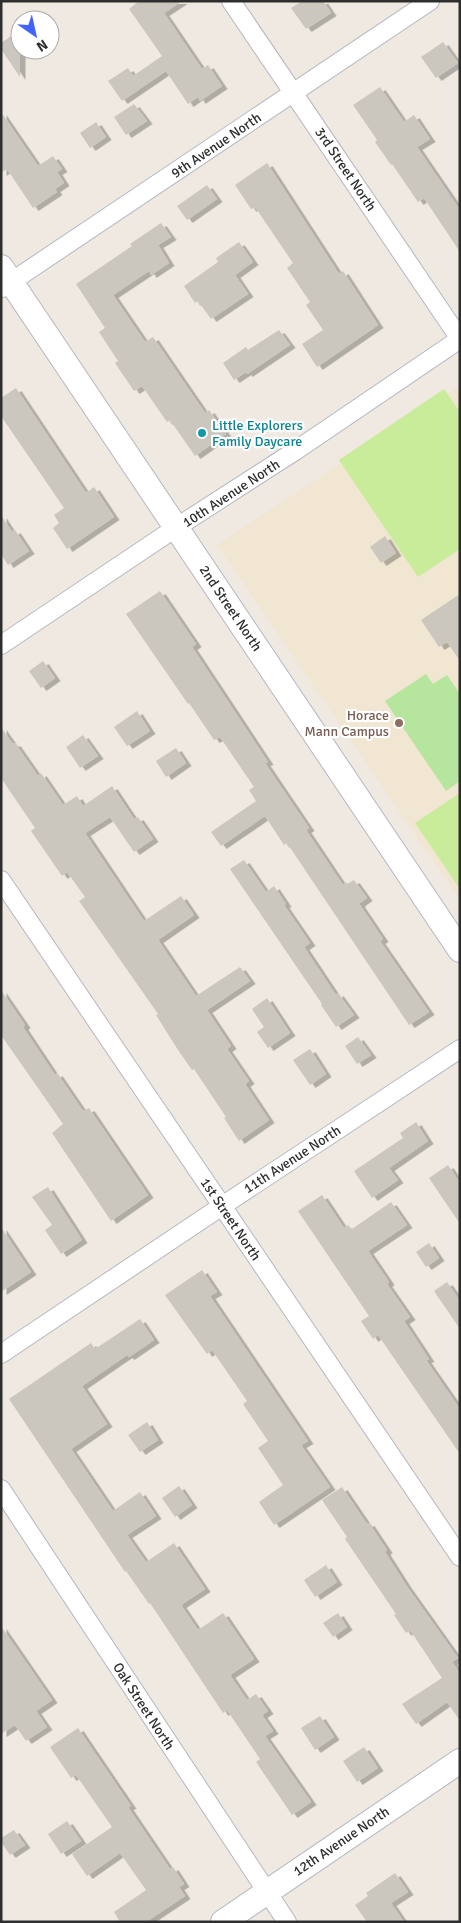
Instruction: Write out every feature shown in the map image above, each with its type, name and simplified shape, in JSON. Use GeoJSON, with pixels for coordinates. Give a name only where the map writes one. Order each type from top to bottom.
{"type":"FeatureCollection","features":[{"type":"Feature","properties":{"kind":"street","name":"3rd Street North"},"geometry":{"type":"LineString","coordinates":[[231,1],[460,339]]}},
{"type":"Feature","properties":{"kind":"street","name":"9th Avenue North"},"geometry":{"type":"LineString","coordinates":[[4,279],[294,92],[430,1]]}},
{"type":"Feature","properties":{"kind":"street","name":"2nd Street North"},"geometry":{"type":"LineString","coordinates":[[4,279],[177,527],[460,950]]}},
{"type":"Feature","properties":{"kind":"street","name":"10th Avenue North"},"geometry":{"type":"LineString","coordinates":[[1,645],[177,527],[295,451],[460,339]]}},
{"type":"Feature","properties":{"kind":"street","name":"1st Street North"},"geometry":{"type":"LineString","coordinates":[[1,880],[460,1557]]}},
{"type":"Feature","properties":{"kind":"street","name":"11th Avenue North"},"geometry":{"type":"LineString","coordinates":[[1,1354],[460,1049]]}},
{"type":"Feature","properties":{"kind":"street","name":"Oak Street North"},"geometry":{"type":"LineString","coordinates":[[1,1489],[288,1922]]}},
{"type":"Feature","properties":{"kind":"street","name":"12th Avenue North"},"geometry":{"type":"LineString","coordinates":[[223,1922],[460,1761]]}},
{"type":"Feature","properties":{"kind":"shaded area","name":"Horace Mann Campus"},"geometry":{"type":"Polygon","coordinates":[[[460,385],[460,900],[217,545],[460,385]]]}},
{"type":"Feature","properties":{"kind":"green space"},"geometry":{"type":"Polygon","coordinates":[[[444,389],[460,412],[460,549],[418,577],[339,460],[444,389]]]}},
{"type":"Feature","properties":{"kind":"green space"},"geometry":{"type":"Polygon","coordinates":[[[426,674],[433,684],[447,675],[460,694],[460,781],[446,791],[385,701],[426,674]]]}},
{"type":"Feature","properties":{"kind":"green space"},"geometry":{"type":"Polygon","coordinates":[[[460,793],[460,889],[415,823],[460,793]]]}},
{"type":"Feature","properties":{"kind":"building"},"geometry":{"type":"Polygon","coordinates":[[[139,1],[182,1],[164,13],[202,69],[208,65],[222,86],[200,101],[198,97],[188,104],[166,71],[122,101],[108,81],[128,68],[133,76],[162,56],[129,9],[139,1]]]}},
{"type":"Feature","properties":{"kind":"building"},"geometry":{"type":"Polygon","coordinates":[[[302,1],[323,1],[331,13],[306,29],[291,8],[302,1]]]}},
{"type":"Feature","properties":{"kind":"building"},"geometry":{"type":"Polygon","coordinates":[[[10,37],[10,60],[20,60],[20,77],[1,49],[1,43],[10,37]]]}},
{"type":"Feature","properties":{"kind":"building"},"geometry":{"type":"Polygon","coordinates":[[[443,42],[458,63],[436,78],[421,57],[443,42]]]}},
{"type":"Feature","properties":{"kind":"building"},"geometry":{"type":"Polygon","coordinates":[[[380,87],[404,122],[414,115],[430,139],[417,147],[460,210],[460,252],[424,198],[418,202],[391,165],[375,142],[377,140],[353,105],[380,87]]]}},
{"type":"Feature","properties":{"kind":"building"},"geometry":{"type":"Polygon","coordinates":[[[134,104],[147,121],[126,135],[114,117],[134,104]]]}},
{"type":"Feature","properties":{"kind":"building"},"geometry":{"type":"Polygon","coordinates":[[[1,112],[38,166],[53,156],[62,169],[57,172],[64,183],[55,189],[57,192],[33,208],[7,169],[1,173],[1,112]]]}},
{"type":"Feature","properties":{"kind":"building"},"geometry":{"type":"Polygon","coordinates":[[[96,122],[106,137],[90,148],[80,133],[96,122]]]}},
{"type":"Feature","properties":{"kind":"building"},"geometry":{"type":"Polygon","coordinates":[[[267,163],[339,274],[343,271],[378,325],[317,367],[302,344],[323,330],[306,305],[310,302],[287,268],[293,263],[255,207],[251,209],[235,185],[267,163]]]}},
{"type":"Feature","properties":{"kind":"building"},"geometry":{"type":"Polygon","coordinates":[[[207,185],[217,199],[187,220],[177,206],[207,185]]]}},
{"type":"Feature","properties":{"kind":"building"},"geometry":{"type":"Polygon","coordinates":[[[161,223],[171,237],[158,245],[169,263],[151,275],[149,271],[113,295],[145,342],[153,337],[205,413],[209,410],[226,434],[195,456],[170,420],[167,422],[142,386],[134,391],[115,363],[118,361],[99,332],[105,328],[76,284],[132,246],[130,244],[161,223]]]}},
{"type":"Feature","properties":{"kind":"building"},"geometry":{"type":"Polygon","coordinates":[[[239,242],[253,262],[235,275],[248,294],[211,319],[198,301],[195,303],[184,286],[218,262],[216,258],[239,242]]]}},
{"type":"Feature","properties":{"kind":"building"},"geometry":{"type":"Polygon","coordinates":[[[279,330],[290,345],[247,374],[246,372],[234,380],[223,363],[246,347],[248,350],[279,330]]]}},
{"type":"Feature","properties":{"kind":"building"},"geometry":{"type":"Polygon","coordinates":[[[16,388],[86,493],[94,487],[114,517],[67,549],[53,528],[59,523],[54,515],[64,508],[1,416],[1,398],[16,388]]]}},
{"type":"Feature","properties":{"kind":"building"},"geometry":{"type":"Polygon","coordinates":[[[1,515],[12,532],[15,530],[29,551],[8,565],[1,554],[1,515]]]}},
{"type":"Feature","properties":{"kind":"building"},"geometry":{"type":"Polygon","coordinates":[[[385,536],[396,553],[381,563],[370,547],[385,536]]]}},
{"type":"Feature","properties":{"kind":"building"},"geometry":{"type":"Polygon","coordinates":[[[160,591],[196,644],[192,647],[268,762],[265,763],[309,828],[306,830],[343,885],[354,880],[367,898],[360,905],[383,939],[380,941],[429,1012],[409,1025],[287,843],[284,845],[265,816],[221,846],[211,832],[256,801],[249,790],[254,787],[220,737],[214,740],[126,614],[160,591]]]}},
{"type":"Feature","properties":{"kind":"building"},"geometry":{"type":"Polygon","coordinates":[[[460,594],[460,661],[447,642],[439,647],[421,620],[460,594]]]}},
{"type":"Feature","properties":{"kind":"building"},"geometry":{"type":"Polygon","coordinates":[[[43,661],[55,678],[41,688],[29,671],[43,661]]]}},
{"type":"Feature","properties":{"kind":"building"},"geometry":{"type":"Polygon","coordinates":[[[137,711],[150,731],[127,746],[114,727],[137,711]]]}},
{"type":"Feature","properties":{"kind":"building"},"geometry":{"type":"Polygon","coordinates":[[[1,727],[13,744],[15,743],[38,776],[41,773],[63,805],[77,796],[83,806],[112,786],[134,819],[138,817],[153,839],[134,852],[110,817],[85,833],[144,921],[181,896],[194,915],[158,940],[196,996],[240,967],[250,981],[207,1010],[231,1046],[227,1049],[249,1081],[245,1084],[269,1120],[239,1141],[224,1118],[226,1117],[194,1069],[192,1070],[178,1050],[156,1015],[158,1014],[79,901],[85,897],[67,872],[62,876],[31,831],[35,828],[1,778],[1,727]]]}},
{"type":"Feature","properties":{"kind":"building"},"geometry":{"type":"Polygon","coordinates":[[[83,735],[98,756],[80,768],[66,747],[83,735]]]}},
{"type":"Feature","properties":{"kind":"building"},"geometry":{"type":"Polygon","coordinates":[[[176,748],[186,763],[166,777],[156,761],[176,748]]]}},
{"type":"Feature","properties":{"kind":"building"},"geometry":{"type":"Polygon","coordinates":[[[244,860],[266,892],[274,886],[286,904],[284,905],[310,943],[304,947],[336,995],[338,993],[354,1015],[336,1027],[230,869],[244,860]]]}},
{"type":"Feature","properties":{"kind":"building"},"geometry":{"type":"Polygon","coordinates":[[[1,990],[55,1075],[57,1073],[83,1111],[89,1108],[148,1195],[111,1221],[52,1133],[63,1124],[1,1035],[1,990]]]}},
{"type":"Feature","properties":{"kind":"building"},"geometry":{"type":"Polygon","coordinates":[[[267,998],[290,1033],[268,1048],[257,1032],[264,1027],[252,1009],[267,998]]]}},
{"type":"Feature","properties":{"kind":"building"},"geometry":{"type":"Polygon","coordinates":[[[358,1037],[371,1055],[357,1064],[345,1046],[358,1037]]]}},
{"type":"Feature","properties":{"kind":"building"},"geometry":{"type":"Polygon","coordinates":[[[310,1049],[326,1074],[310,1085],[293,1060],[310,1049]]]}},
{"type":"Feature","properties":{"kind":"building"},"geometry":{"type":"Polygon","coordinates":[[[416,1122],[428,1141],[389,1168],[398,1180],[372,1198],[354,1171],[403,1138],[400,1133],[416,1122]]]}},
{"type":"Feature","properties":{"kind":"building"},"geometry":{"type":"Polygon","coordinates":[[[448,1165],[460,1183],[460,1224],[429,1178],[448,1165]]]}},
{"type":"Feature","properties":{"kind":"building"},"geometry":{"type":"Polygon","coordinates":[[[48,1187],[82,1240],[61,1254],[45,1230],[52,1225],[32,1197],[48,1187]]]}},
{"type":"Feature","properties":{"kind":"building"},"geometry":{"type":"Polygon","coordinates":[[[322,1195],[344,1228],[348,1225],[352,1229],[391,1202],[407,1225],[368,1251],[389,1282],[387,1284],[410,1317],[404,1321],[429,1359],[426,1360],[460,1409],[460,1454],[378,1335],[373,1339],[361,1321],[369,1316],[298,1211],[322,1195]]]}},
{"type":"Feature","properties":{"kind":"building"},"geometry":{"type":"Polygon","coordinates":[[[1,1227],[31,1272],[1,1292],[1,1227]]]}},
{"type":"Feature","properties":{"kind":"building"},"geometry":{"type":"Polygon","coordinates":[[[429,1243],[439,1258],[426,1267],[416,1252],[429,1243]]]}},
{"type":"Feature","properties":{"kind":"building"},"geometry":{"type":"Polygon","coordinates":[[[202,1270],[217,1292],[210,1296],[308,1441],[301,1445],[330,1487],[274,1525],[259,1502],[283,1485],[258,1448],[268,1441],[243,1404],[247,1401],[212,1350],[207,1354],[165,1295],[202,1270]]]}},
{"type":"Feature","properties":{"kind":"building"},"geometry":{"type":"Polygon","coordinates":[[[447,1282],[460,1301],[460,1329],[434,1291],[447,1282]]]}},
{"type":"Feature","properties":{"kind":"building"},"geometry":{"type":"Polygon","coordinates":[[[140,1319],[154,1340],[129,1357],[127,1355],[82,1386],[107,1424],[71,1449],[113,1511],[140,1492],[156,1516],[127,1535],[146,1562],[174,1543],[205,1589],[181,1605],[198,1630],[223,1613],[254,1659],[230,1675],[247,1700],[256,1694],[268,1711],[262,1715],[273,1731],[265,1736],[311,1802],[292,1815],[256,1762],[260,1759],[227,1710],[223,1713],[150,1603],[125,1572],[9,1399],[91,1343],[95,1349],[140,1319]]]}},
{"type":"Feature","properties":{"kind":"building"},"geometry":{"type":"Polygon","coordinates":[[[147,1422],[158,1440],[140,1452],[128,1435],[147,1422]]]}},
{"type":"Feature","properties":{"kind":"building"},"geometry":{"type":"Polygon","coordinates":[[[179,1486],[192,1505],[175,1517],[162,1498],[179,1486]]]}},
{"type":"Feature","properties":{"kind":"building"},"geometry":{"type":"Polygon","coordinates":[[[342,1487],[367,1524],[369,1523],[387,1550],[385,1552],[406,1585],[458,1658],[452,1662],[460,1673],[460,1721],[447,1702],[416,1724],[402,1704],[442,1678],[410,1630],[406,1633],[394,1615],[396,1614],[345,1539],[347,1537],[322,1500],[342,1487]]]}},
{"type":"Feature","properties":{"kind":"building"},"geometry":{"type":"Polygon","coordinates":[[[326,1565],[337,1582],[315,1597],[304,1580],[326,1565]]]}},
{"type":"Feature","properties":{"kind":"building"},"geometry":{"type":"Polygon","coordinates":[[[338,1613],[347,1627],[333,1637],[323,1623],[338,1613]]]}},
{"type":"Feature","properties":{"kind":"building"},"geometry":{"type":"Polygon","coordinates":[[[1,1626],[52,1700],[36,1711],[47,1727],[26,1741],[15,1725],[1,1734],[1,1626]]]}},
{"type":"Feature","properties":{"kind":"building"},"geometry":{"type":"Polygon","coordinates":[[[320,1716],[334,1737],[315,1750],[301,1728],[320,1716]]]}},
{"type":"Feature","properties":{"kind":"building"},"geometry":{"type":"Polygon","coordinates":[[[78,1728],[131,1806],[128,1807],[170,1869],[173,1867],[184,1884],[179,1887],[185,1896],[146,1922],[120,1922],[114,1912],[146,1890],[120,1853],[87,1876],[72,1854],[112,1827],[76,1775],[71,1778],[50,1747],[78,1728]]]}},
{"type":"Feature","properties":{"kind":"building"},"geometry":{"type":"Polygon","coordinates":[[[364,1747],[378,1768],[357,1782],[343,1761],[364,1747]]]}},
{"type":"Feature","properties":{"kind":"building"},"geometry":{"type":"Polygon","coordinates":[[[67,1821],[81,1841],[61,1854],[48,1834],[67,1821]]]}},
{"type":"Feature","properties":{"kind":"building"},"geometry":{"type":"Polygon","coordinates":[[[14,1830],[25,1845],[10,1855],[1,1842],[1,1838],[14,1830]]]}},
{"type":"Feature","properties":{"kind":"building"},"geometry":{"type":"Polygon","coordinates":[[[395,1873],[408,1892],[391,1903],[404,1922],[367,1922],[355,1905],[368,1896],[366,1893],[395,1873]]]}},
{"type":"Feature","properties":{"kind":"place","name":"Little Explorers Family Daycare"},"geometry":{"type":"Point","coordinates":[202,433]}},
{"type":"Feature","properties":{"kind":"place","name":"Horace Mann Campus"},"geometry":{"type":"Point","coordinates":[399,723]}}]}
